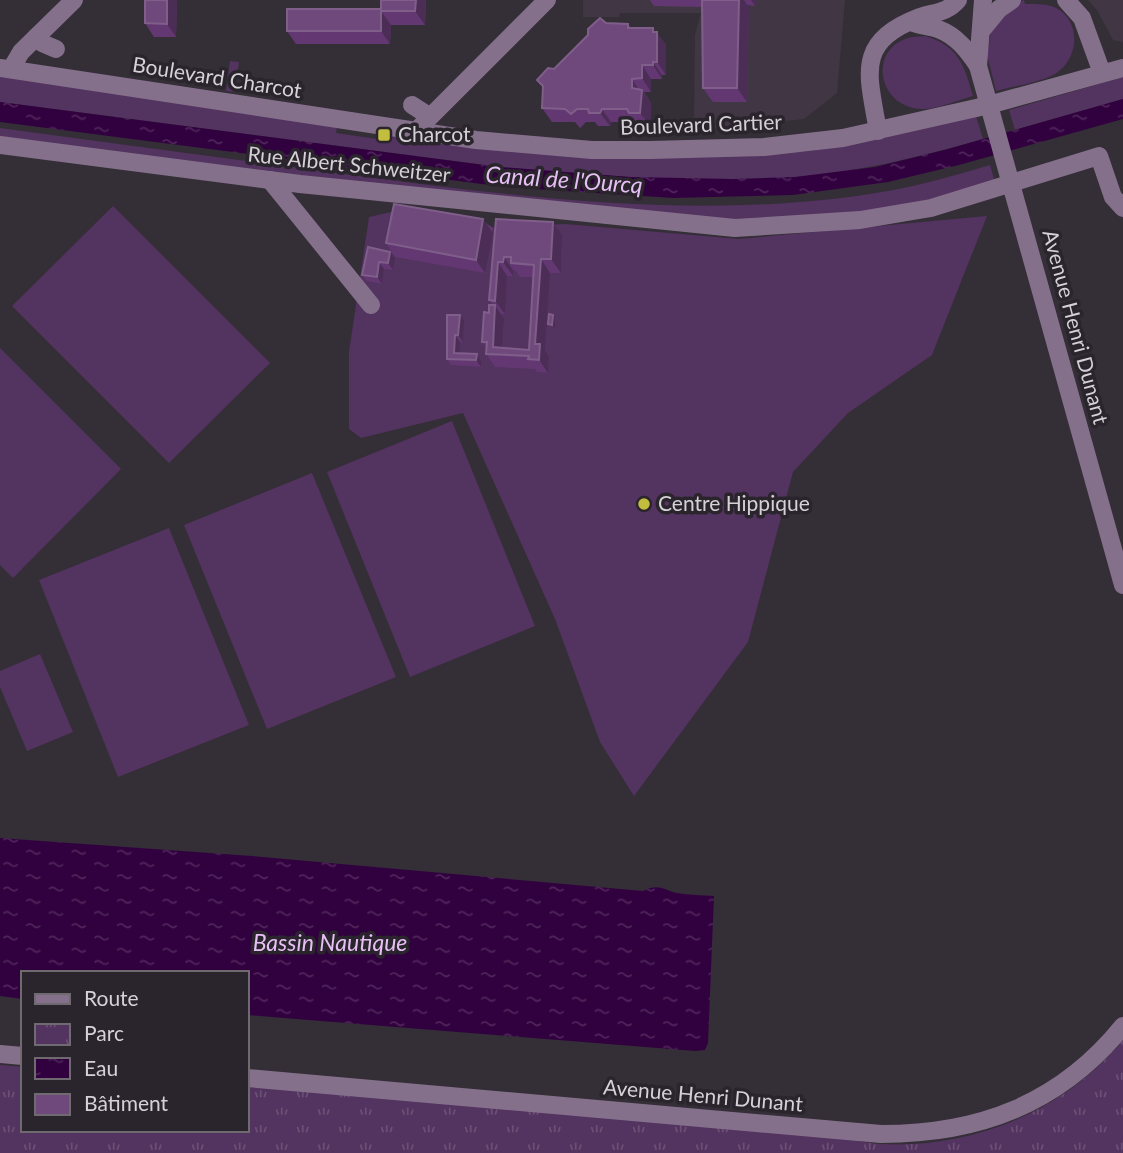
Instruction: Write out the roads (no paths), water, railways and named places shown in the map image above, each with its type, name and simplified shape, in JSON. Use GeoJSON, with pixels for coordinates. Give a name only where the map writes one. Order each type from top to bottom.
{"type":"FeatureCollection","features":[{"type":"Feature","properties":{"kind":"street"},"geometry":{"type":"LineString","coordinates":[[6,68],[15,47],[36,37],[74,0]]}},
{"type":"Feature","properties":{"kind":"street"},"geometry":{"type":"LineString","coordinates":[[415,132],[429,116],[451,102],[502,51],[547,0]]}},
{"type":"Feature","properties":{"kind":"street"},"geometry":{"type":"LineString","coordinates":[[878,131],[869,75],[872,55],[877,45],[889,33],[921,17],[944,12],[958,0]]}},
{"type":"Feature","properties":{"kind":"street"},"geometry":{"type":"LineString","coordinates":[[973,0],[977,67]]}},
{"type":"Feature","properties":{"kind":"street"},"geometry":{"type":"LineString","coordinates":[[977,67],[983,0]]}},
{"type":"Feature","properties":{"kind":"street"},"geometry":{"type":"LineString","coordinates":[[981,31],[999,9],[1012,0]]}},
{"type":"Feature","properties":{"kind":"street"},"geometry":{"type":"LineString","coordinates":[[1066,0],[1082,18],[1102,73]]}},
{"type":"Feature","properties":{"kind":"street"},"geometry":{"type":"LineString","coordinates":[[911,22],[939,29],[953,36],[977,67]]}},
{"type":"Feature","properties":{"kind":"street"},"geometry":{"type":"LineString","coordinates":[[36,37],[56,49]]}},
{"type":"Feature","properties":{"kind":"street","name":"Avenue Henri Dunant"},"geometry":{"type":"LineString","coordinates":[[977,67],[1123,585]]}},
{"type":"Feature","properties":{"kind":"street","name":"Boulevard Charcot"},"geometry":{"type":"LineString","coordinates":[[6,68],[415,132]]}},
{"type":"Feature","properties":{"kind":"street","name":"Boulevard Cartier"},"geometry":{"type":"LineString","coordinates":[[415,132],[592,150],[764,147],[878,131],[985,106],[1123,68]]}},
{"type":"Feature","properties":{"kind":"street"},"geometry":{"type":"LineString","coordinates":[[412,105],[429,116]]}},
{"type":"Feature","properties":{"kind":"street","name":"Rue Albert Schweitzer"},"geometry":{"type":"LineString","coordinates":[[0,145],[270,180],[735,228],[860,220],[931,208],[1099,156],[1113,197],[1123,208]]}},
{"type":"Feature","properties":{"kind":"street"},"geometry":{"type":"LineString","coordinates":[[270,180],[370,305]]}},
{"type":"Feature","properties":{"kind":"street","name":"Avenue Henri Dunant"},"geometry":{"type":"LineString","coordinates":[[248,1078],[868,1133],[918,1134],[960,1128],[989,1120],[1041,1097],[1066,1082],[1095,1058],[1123,1026]]}},
{"type":"Feature","properties":{"kind":"street"},"geometry":{"type":"LineString","coordinates":[[0,1054],[21,1056]]}},
{"type":"Feature","properties":{"kind":"water","name":"Canal de l'Ourcq"},"geometry":{"type":"Polygon","coordinates":[[[1123,99],[1123,119],[888,182],[793,195],[673,198],[505,187],[0,122],[0,102],[500,167],[631,177],[734,179],[795,177],[875,167],[1123,99]]]}},
{"type":"Feature","properties":{"kind":"water","name":"Bassin Nautique"},"geometry":{"type":"Polygon","coordinates":[[[0,838],[252,856],[643,891],[657,887],[677,893],[714,896],[708,1043],[705,1050],[248,1015],[248,971],[21,971],[21,999],[0,996],[0,838]]]}},
{"type":"Feature","properties":{"kind":"place","name":"Charcot"},"geometry":{"type":"Point","coordinates":[384,135]}},
{"type":"Feature","properties":{"kind":"place","name":"Centre Hippique"},"geometry":{"type":"Point","coordinates":[644,504]}}]}
